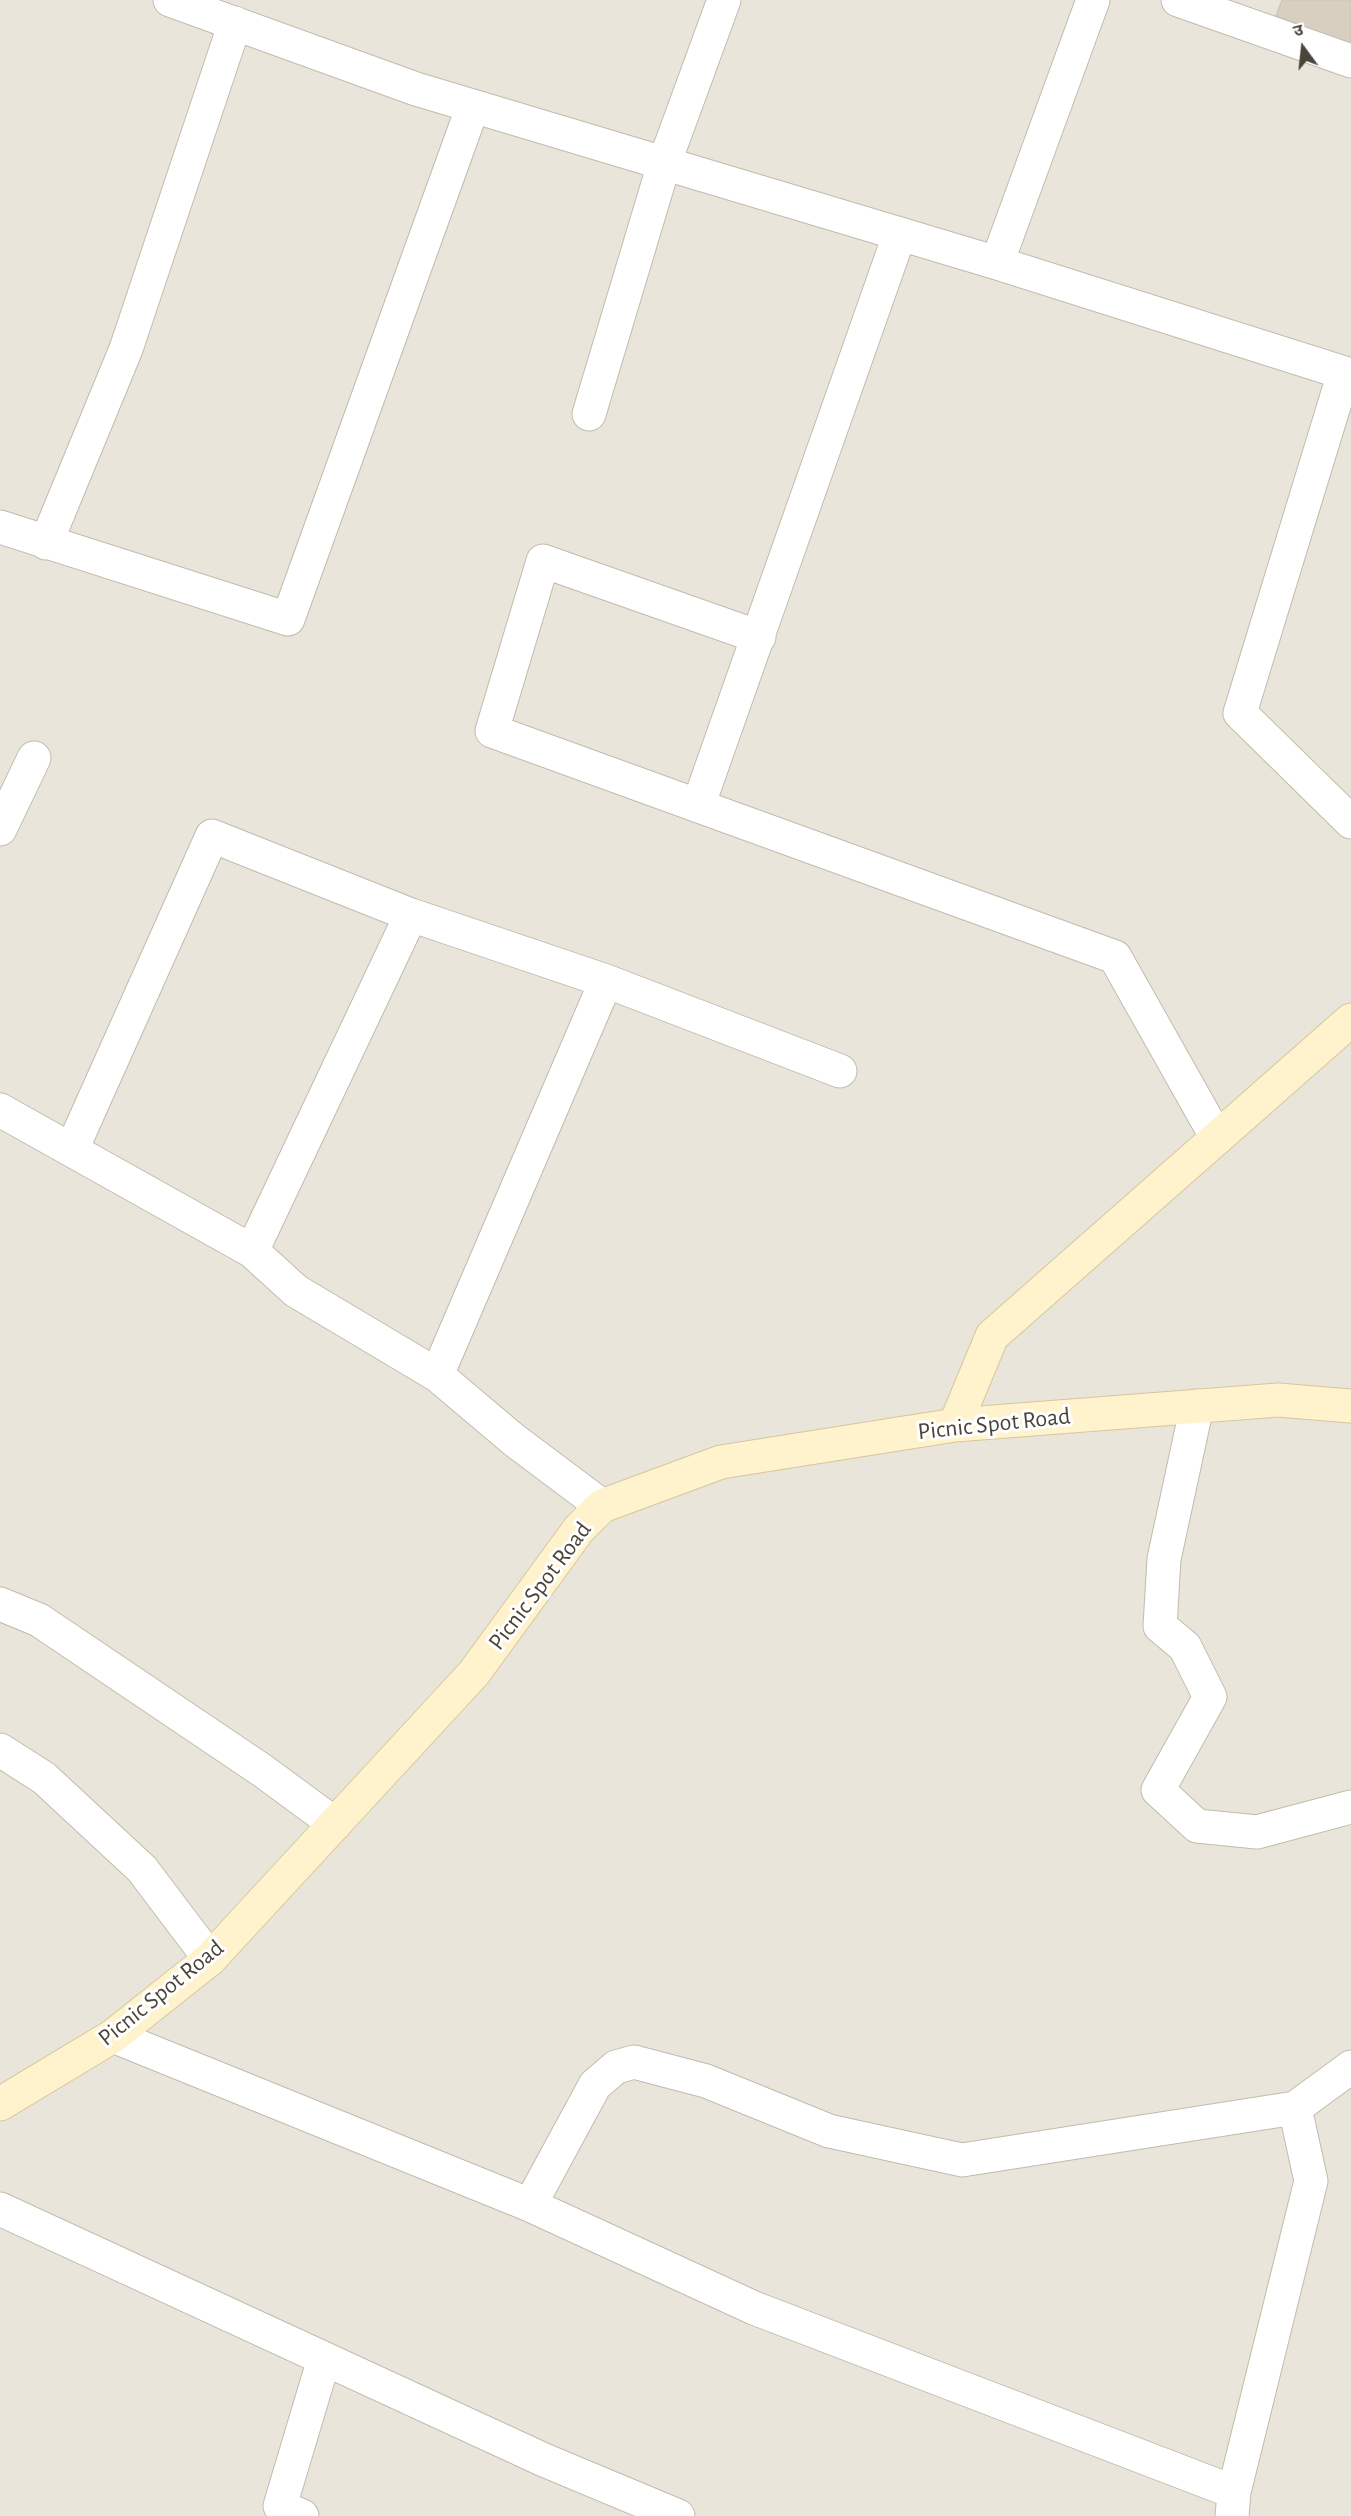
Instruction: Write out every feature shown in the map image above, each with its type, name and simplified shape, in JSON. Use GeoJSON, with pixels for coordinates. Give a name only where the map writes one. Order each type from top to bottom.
{"type":"FeatureCollection","features":[{"type":"Feature","properties":{"kind":"street"},"geometry":{"type":"LineString","coordinates":[[170,0],[416,89],[899,236],[997,263],[1348,374],[1239,713],[1346,806]]}},
{"type":"Feature","properties":{"kind":"street"},"geometry":{"type":"LineString","coordinates":[[589,414],[664,164],[724,0]]}},
{"type":"Feature","properties":{"kind":"street"},"geometry":{"type":"LineString","coordinates":[[997,263],[1093,0]]}},
{"type":"Feature","properties":{"kind":"street"},"geometry":{"type":"LineString","coordinates":[[1178,0],[1241,10],[1351,61]]}},
{"type":"Feature","properties":{"kind":"street"},"geometry":{"type":"LineString","coordinates":[[46,543],[126,349],[235,23]]}},
{"type":"Feature","properties":{"kind":"street"},"geometry":{"type":"LineString","coordinates":[[0,527],[288,619],[472,106]]}},
{"type":"Feature","properties":{"kind":"street"},"geometry":{"type":"LineString","coordinates":[[698,806],[899,236]]}},
{"type":"Feature","properties":{"kind":"street"},"geometry":{"type":"LineString","coordinates":[[759,637],[543,561],[492,731],[1115,957],[1217,1138]]}},
{"type":"Feature","properties":{"kind":"street"},"geometry":{"type":"LineString","coordinates":[[0,829],[34,758]]}},
{"type":"Feature","properties":{"kind":"street"},"geometry":{"type":"LineString","coordinates":[[72,1149],[212,836],[411,915],[606,981],[840,1071]]}},
{"type":"Feature","properties":{"kind":"street"},"geometry":{"type":"LineString","coordinates":[[252,1251],[411,915]]}},
{"type":"Feature","properties":{"kind":"street"},"geometry":{"type":"LineString","coordinates":[[437,1375],[606,981]]}},
{"type":"Feature","properties":{"kind":"street"},"geometry":{"type":"LineString","coordinates":[[955,1425],[992,1336],[1351,1020]]}},
{"type":"Feature","properties":{"kind":"street"},"geometry":{"type":"LineString","coordinates":[[0,1110],[252,1251],[296,1291],[437,1375],[514,1440],[603,1506]]}},
{"type":"Feature","properties":{"kind":"street","name":"Picnic Spot Road"},"geometry":{"type":"LineString","coordinates":[[0,2104],[113,2036],[210,1959],[474,1673],[579,1530],[603,1506],[721,1462],[955,1425],[1278,1400],[1351,1406]]}},
{"type":"Feature","properties":{"kind":"street"},"geometry":{"type":"LineString","coordinates":[[1197,1406],[1164,1559],[1160,1626],[1185,1647],[1210,1697],[1158,1790],[1197,1826],[1257,1832],[1351,1807]]}},
{"type":"Feature","properties":{"kind":"street"},"geometry":{"type":"LineString","coordinates":[[0,1604],[39,1620],[263,1771],[335,1824]]}},
{"type":"Feature","properties":{"kind":"street"},"geometry":{"type":"LineString","coordinates":[[0,1750],[44,1778],[142,1869],[210,1959]]}},
{"type":"Feature","properties":{"kind":"street"},"geometry":{"type":"LineString","coordinates":[[113,2036],[530,2205],[754,2308],[1233,2504],[1311,2181],[1295,2108]]}},
{"type":"Feature","properties":{"kind":"street"},"geometry":{"type":"LineString","coordinates":[[530,2205],[595,2085],[616,2067],[634,2062],[706,2081],[829,2131],[962,2160],[1295,2108],[1351,2067]]}},
{"type":"Feature","properties":{"kind":"street"},"geometry":{"type":"LineString","coordinates":[[0,2209],[544,2460],[678,2516]]}},
{"type":"Feature","properties":{"kind":"street"},"geometry":{"type":"LineString","coordinates":[[302,2516],[280,2506],[324,2359]]}},
{"type":"Feature","properties":{"kind":"shaded area"},"geometry":{"type":"Polygon","coordinates":[[[0,0],[1351,0],[1351,2516],[0,2516],[0,0]]]}},
{"type":"Feature","properties":{"kind":"building"},"geometry":{"type":"Polygon","coordinates":[[[1282,0],[1351,0],[1351,45],[1276,16],[1282,0]]]}}]}
